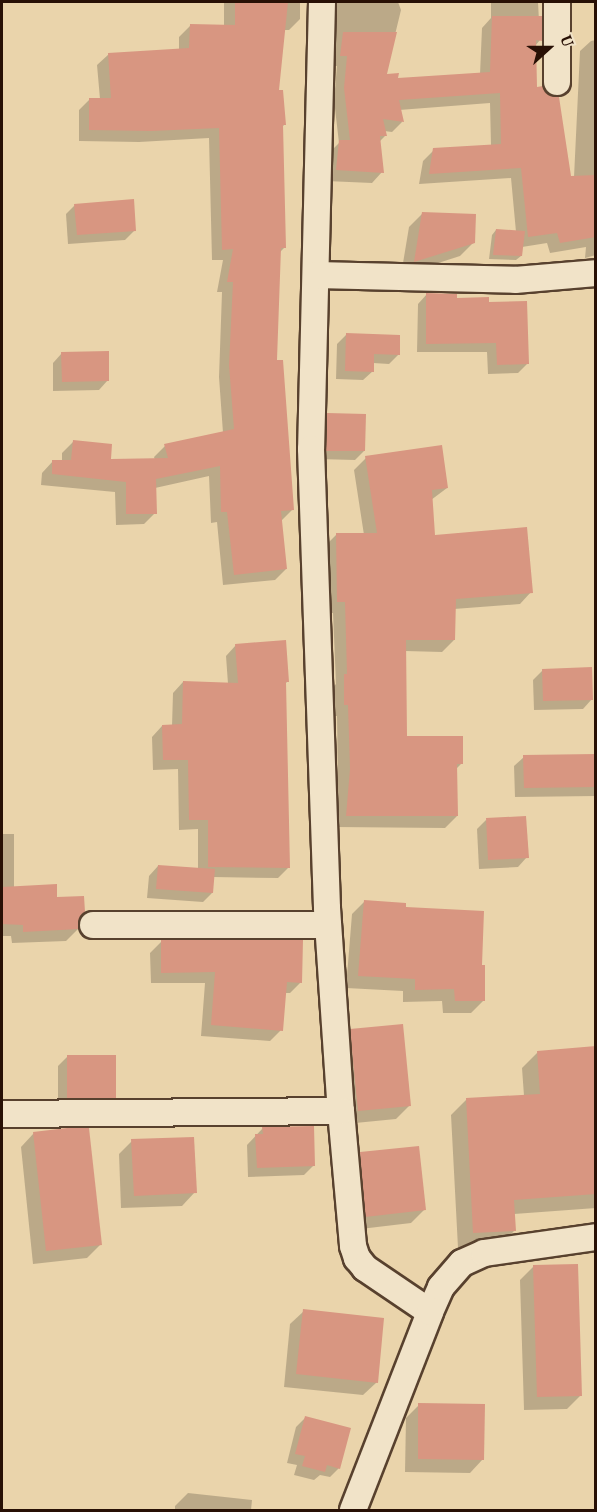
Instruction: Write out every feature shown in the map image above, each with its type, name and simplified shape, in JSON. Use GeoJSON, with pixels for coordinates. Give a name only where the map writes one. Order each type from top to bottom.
{"type":"FeatureCollection","features":[{"type":"Feature","properties":{"kind":"street"},"geometry":{"type":"LineString","coordinates":[[322,2],[312,449],[328,925],[340,1111],[353,1246],[357,1258],[365,1268],[430,1312]]}},
{"type":"Feature","properties":{"kind":"street"},"geometry":{"type":"LineString","coordinates":[[557,2],[557,82]]}},
{"type":"Feature","properties":{"kind":"street"},"geometry":{"type":"LineString","coordinates":[[316,275],[515,280],[596,273]]}},
{"type":"Feature","properties":{"kind":"street"},"geometry":{"type":"LineString","coordinates":[[93,925],[328,925]]}},
{"type":"Feature","properties":{"kind":"street"},"geometry":{"type":"LineString","coordinates":[[2,1114],[340,1111]]}},
{"type":"Feature","properties":{"kind":"street"},"geometry":{"type":"LineString","coordinates":[[353,1510],[441,1287],[462,1263],[484,1252],[596,1237]]}},
{"type":"Feature","properties":{"kind":"building"},"geometry":{"type":"Polygon","coordinates":[[[235,2],[288,2],[279,90],[283,90],[286,125],[283,125],[286,248],[281,248],[277,360],[283,360],[294,510],[281,511],[287,569],[234,575],[227,512],[221,512],[220,466],[156,479],[157,514],[126,514],[126,482],[52,474],[52,460],[71,460],[73,440],[112,444],[111,459],[168,458],[164,444],[234,429],[229,365],[233,282],[227,282],[233,249],[222,250],[219,128],[151,131],[89,130],[89,98],[111,98],[108,53],[189,48],[190,24],[235,25],[235,2]]]}},
{"type":"Feature","properties":{"kind":"building"},"geometry":{"type":"Polygon","coordinates":[[[492,16],[542,16],[542,41],[536,40],[537,87],[543,86],[549,95],[559,97],[571,176],[596,175],[596,237],[560,243],[557,233],[528,237],[521,168],[429,174],[433,148],[501,144],[500,93],[399,100],[404,122],[383,119],[387,136],[380,136],[384,173],[336,170],[339,140],[350,140],[344,88],[347,56],[340,56],[343,32],[397,32],[387,74],[399,73],[398,78],[490,72],[492,16]]]}},
{"type":"Feature","properties":{"kind":"building"},"geometry":{"type":"Polygon","coordinates":[[[134,199],[136,231],[77,235],[74,204],[134,199]]]}},
{"type":"Feature","properties":{"kind":"building"},"geometry":{"type":"Polygon","coordinates":[[[422,212],[476,214],[475,243],[414,262],[422,212]]]}},
{"type":"Feature","properties":{"kind":"building"},"geometry":{"type":"Polygon","coordinates":[[[496,229],[525,231],[522,256],[493,255],[496,229]]]}},
{"type":"Feature","properties":{"kind":"building"},"geometry":{"type":"Polygon","coordinates":[[[426,293],[457,294],[457,298],[489,297],[489,302],[527,301],[529,364],[497,365],[496,343],[426,344],[426,293]]]}},
{"type":"Feature","properties":{"kind":"building"},"geometry":{"type":"Polygon","coordinates":[[[346,333],[400,335],[400,355],[374,354],[374,372],[345,371],[346,333]]]}},
{"type":"Feature","properties":{"kind":"building"},"geometry":{"type":"Polygon","coordinates":[[[109,351],[109,381],[62,382],[61,352],[109,351]]]}},
{"type":"Feature","properties":{"kind":"building"},"geometry":{"type":"Polygon","coordinates":[[[327,413],[366,414],[365,451],[326,451],[327,413]]]}},
{"type":"Feature","properties":{"kind":"building"},"geometry":{"type":"Polygon","coordinates":[[[442,445],[448,488],[432,490],[435,535],[527,527],[533,593],[456,599],[455,640],[406,640],[407,736],[463,736],[463,764],[457,764],[458,816],[346,816],[350,769],[348,705],[344,705],[344,674],[347,674],[345,602],[337,602],[336,533],[377,533],[365,456],[442,445]]]}},
{"type":"Feature","properties":{"kind":"building"},"geometry":{"type":"Polygon","coordinates":[[[286,640],[289,682],[286,682],[290,868],[208,867],[208,820],[189,820],[188,760],[163,760],[162,725],[182,724],[183,681],[238,683],[235,644],[286,640]]]}},
{"type":"Feature","properties":{"kind":"building"},"geometry":{"type":"Polygon","coordinates":[[[592,667],[593,700],[543,701],[542,669],[592,667]]]}},
{"type":"Feature","properties":{"kind":"building"},"geometry":{"type":"Polygon","coordinates":[[[596,754],[596,787],[524,788],[523,755],[596,754]]]}},
{"type":"Feature","properties":{"kind":"building"},"geometry":{"type":"Polygon","coordinates":[[[526,816],[529,858],[488,860],[486,818],[526,816]]]}},
{"type":"Feature","properties":{"kind":"building"},"geometry":{"type":"Polygon","coordinates":[[[158,865],[215,869],[213,893],[156,889],[158,865]]]}},
{"type":"Feature","properties":{"kind":"building"},"geometry":{"type":"Polygon","coordinates":[[[57,884],[57,897],[84,896],[85,912],[80,918],[79,929],[23,932],[23,925],[2,924],[2,887],[57,884]]]}},
{"type":"Feature","properties":{"kind":"building"},"geometry":{"type":"Polygon","coordinates":[[[364,900],[406,903],[406,907],[484,911],[482,965],[485,965],[485,1001],[455,1001],[454,989],[415,990],[415,979],[358,976],[364,900]]]}},
{"type":"Feature","properties":{"kind":"building"},"geometry":{"type":"Polygon","coordinates":[[[161,940],[303,940],[302,983],[287,982],[283,1031],[211,1025],[215,972],[161,973],[161,940]]]}},
{"type":"Feature","properties":{"kind":"building"},"geometry":{"type":"Polygon","coordinates":[[[403,1024],[411,1106],[358,1111],[350,1029],[403,1024]]]}},
{"type":"Feature","properties":{"kind":"building"},"geometry":{"type":"Polygon","coordinates":[[[596,1046],[596,1194],[514,1200],[516,1231],[473,1233],[466,1098],[540,1094],[537,1051],[596,1046]]]}},
{"type":"Feature","properties":{"kind":"building"},"geometry":{"type":"Polygon","coordinates":[[[67,1055],[116,1055],[116,1098],[67,1098],[67,1055]]]}},
{"type":"Feature","properties":{"kind":"building"},"geometry":{"type":"Polygon","coordinates":[[[314,1126],[315,1166],[257,1168],[255,1134],[263,1134],[262,1127],[314,1126]]]}},
{"type":"Feature","properties":{"kind":"building"},"geometry":{"type":"Polygon","coordinates":[[[89,1128],[102,1245],[46,1251],[33,1132],[89,1128]]]}},
{"type":"Feature","properties":{"kind":"building"},"geometry":{"type":"Polygon","coordinates":[[[194,1137],[197,1193],[134,1196],[131,1139],[194,1137]]]}},
{"type":"Feature","properties":{"kind":"building"},"geometry":{"type":"Polygon","coordinates":[[[419,1146],[426,1210],[365,1217],[360,1152],[419,1146]]]}},
{"type":"Feature","properties":{"kind":"building"},"geometry":{"type":"Polygon","coordinates":[[[578,1264],[582,1396],[537,1397],[533,1265],[578,1264]]]}},
{"type":"Feature","properties":{"kind":"building"},"geometry":{"type":"Polygon","coordinates":[[[303,1309],[384,1318],[378,1383],[296,1374],[303,1309]]]}},
{"type":"Feature","properties":{"kind":"building"},"geometry":{"type":"Polygon","coordinates":[[[418,1403],[485,1404],[484,1460],[418,1459],[418,1403]]]}},
{"type":"Feature","properties":{"kind":"building"},"geometry":{"type":"Polygon","coordinates":[[[305,1416],[351,1428],[340,1469],[327,1465],[325,1472],[302,1466],[305,1456],[295,1454],[305,1416]]]}}]}
